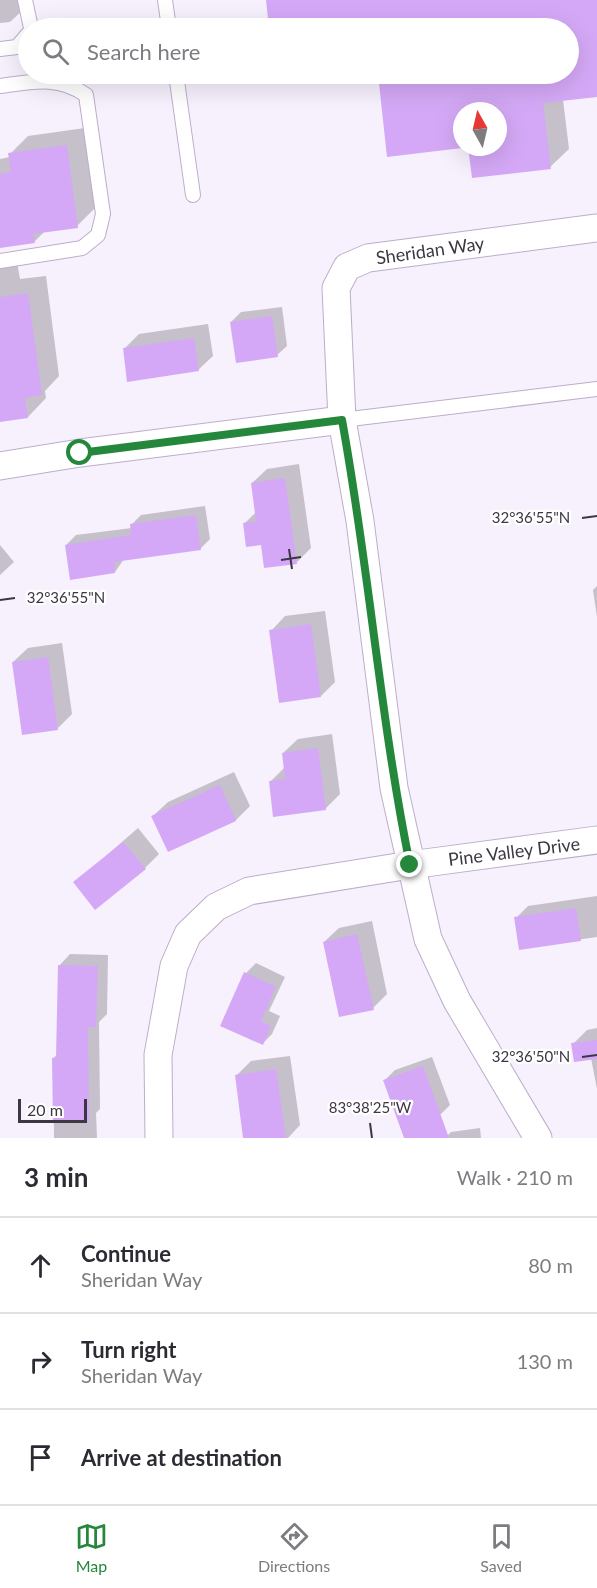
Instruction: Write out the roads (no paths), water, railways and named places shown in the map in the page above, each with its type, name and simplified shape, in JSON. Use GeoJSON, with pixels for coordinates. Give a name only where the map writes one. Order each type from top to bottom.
{"type":"FeatureCollection","features":[{"type":"Feature","properties":{"kind":"street","name":"Sheridan Way"},"geometry":{"type":"LineString","coordinates":[[538,1138],[457,1001],[428,939],[410,865],[394,788],[360,521],[342,420],[336,288],[347,267],[368,258],[597,228]]}},
{"type":"Feature","properties":{"kind":"street"},"geometry":{"type":"LineString","coordinates":[[0,466],[80,453],[342,420]]}},
{"type":"Feature","properties":{"kind":"street","name":"Pine Valley Drive"},"geometry":{"type":"LineString","coordinates":[[159,1138],[158,1054],[174,966],[188,934],[216,907],[249,891],[410,865],[597,840]]}},
{"type":"Feature","properties":{"kind":"lane"},"geometry":{"type":"LineString","coordinates":[[25,0],[29,18]]}},
{"type":"Feature","properties":{"kind":"lane"},"geometry":{"type":"LineString","coordinates":[[165,0],[168,18]]}},
{"type":"Feature","properties":{"kind":"lane"},"geometry":{"type":"LineString","coordinates":[[0,49],[18,46]]}},
{"type":"Feature","properties":{"kind":"lane"},"geometry":{"type":"LineString","coordinates":[[0,86],[18,84]]}},
{"type":"Feature","properties":{"kind":"lane"},"geometry":{"type":"LineString","coordinates":[[0,261],[82,248],[98,235],[103,214],[86,95],[67,84]]}},
{"type":"Feature","properties":{"kind":"lane"},"geometry":{"type":"LineString","coordinates":[[177,84],[193,195]]}},
{"type":"Feature","properties":{"kind":"lane"},"geometry":{"type":"LineString","coordinates":[[342,420],[597,389]]}}]}
